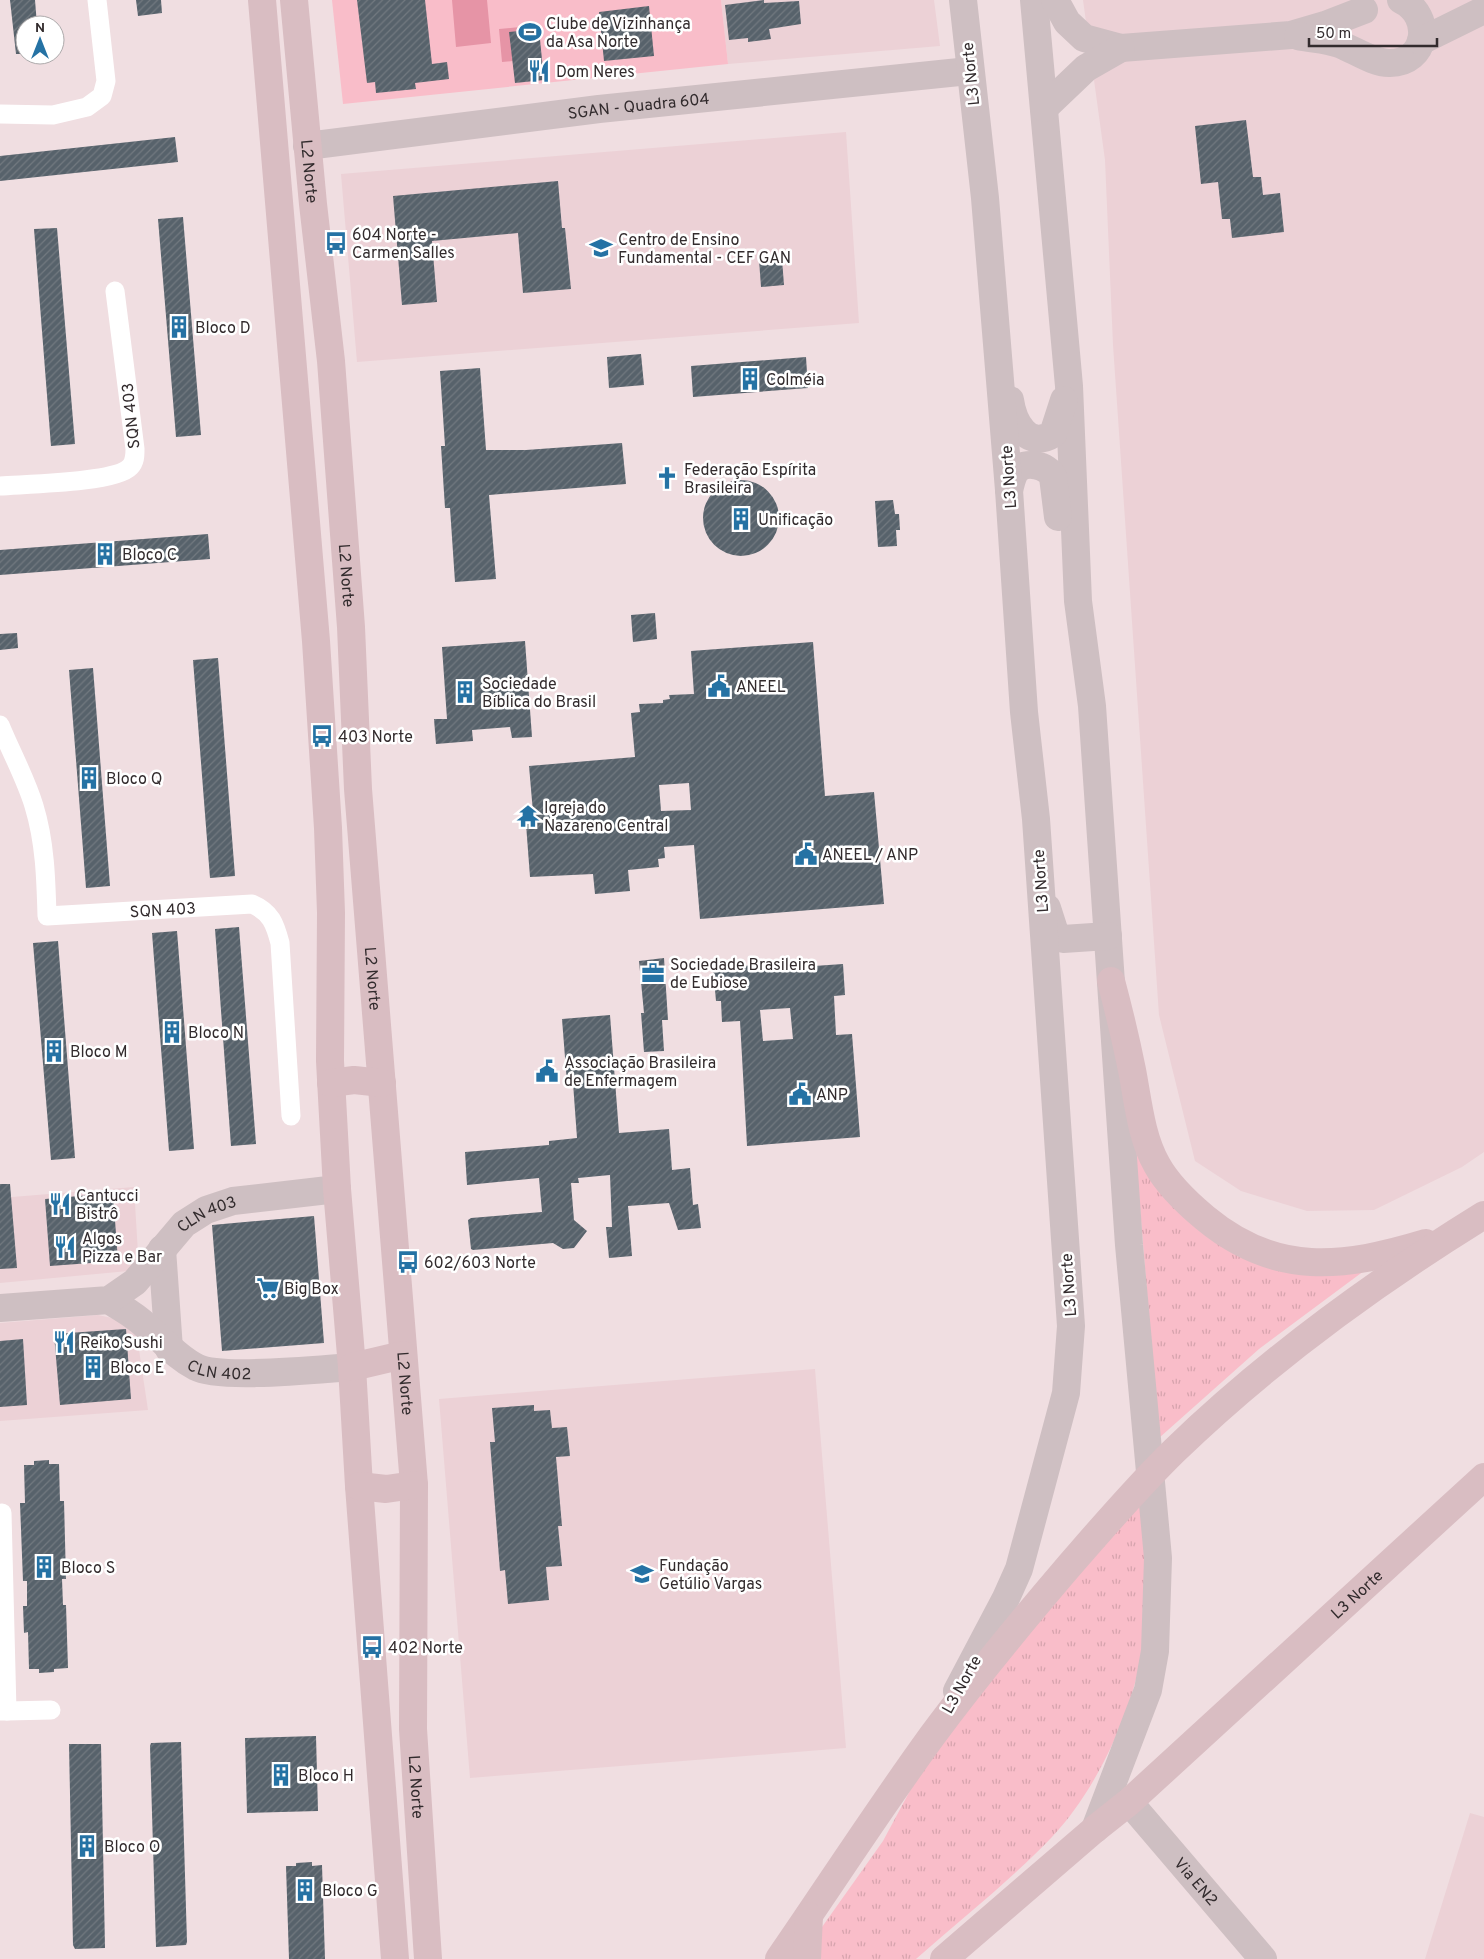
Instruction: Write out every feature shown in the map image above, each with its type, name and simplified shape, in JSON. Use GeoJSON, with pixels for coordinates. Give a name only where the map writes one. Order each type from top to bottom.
{"type":"FeatureCollection","features":[{"type":"Feature","properties":{"kind":"main road","name":"L2 Norte"},"geometry":{"type":"LineString","coordinates":[[262,0],[316,641],[327,810],[331,913],[331,1083],[337,1189],[396,1959]]}},
{"type":"Feature","properties":{"kind":"main road","name":"L2 Norte"},"geometry":{"type":"LineString","coordinates":[[294,0],[307,146],[331,361],[350,627],[358,781],[414,1485],[413,1729],[428,1959]]}},
{"type":"Feature","properties":{"kind":"main road","name":"L3 Norte"},"geometry":{"type":"LineString","coordinates":[[932,1736],[998,1614],[1019,1569],[1066,1393],[1071,1326],[1036,819],[1024,712],[995,314],[985,198],[969,71],[963,0]]}},
{"type":"Feature","properties":{"kind":"main road","name":"L3 Norte"},"geometry":{"type":"LineString","coordinates":[[1034,0],[1069,386],[1078,601],[1092,706],[1129,1245],[1156,1520],[1158,1606],[1155,1651],[1148,1690],[1095,1829]]}},
{"type":"Feature","properties":{"kind":"main road"},"geometry":{"type":"LineString","coordinates":[[1055,0],[1067,22],[1084,38],[1122,48],[1291,35],[1326,25],[1372,5]]}},
{"type":"Feature","properties":{"kind":"main road"},"geometry":{"type":"LineString","coordinates":[[1370,57],[1358,40],[1359,19],[1372,5]]}},
{"type":"Feature","properties":{"kind":"main road"},"geometry":{"type":"LineString","coordinates":[[1409,7],[1484,6]]}},
{"type":"Feature","properties":{"kind":"main road"},"geometry":{"type":"LineString","coordinates":[[1291,35],[1337,43],[1384,62],[1400,62],[1413,54],[1421,41],[1422,22],[1409,7]]}},
{"type":"Feature","properties":{"kind":"main road"},"geometry":{"type":"LineString","coordinates":[[1421,41],[1484,10]]}},
{"type":"Feature","properties":{"kind":"main road"},"geometry":{"type":"LineString","coordinates":[[1044,108],[1086,68],[1122,48]]}},
{"type":"Feature","properties":{"kind":"main road","name":"SGAN - Quadra 604"},"geometry":{"type":"LineString","coordinates":[[307,146],[599,109],[969,71]]}},
{"type":"Feature","properties":{"kind":"main road"},"geometry":{"type":"LineString","coordinates":[[995,314],[1012,413],[1024,434],[1033,438],[1043,438],[1053,434],[1069,386]]}},
{"type":"Feature","properties":{"kind":"main road"},"geometry":{"type":"LineString","coordinates":[[1009,490],[1016,472],[1021,467],[1039,466],[1050,471],[1055,487],[1064,554],[1078,601]]}},
{"type":"Feature","properties":{"kind":"main road"},"geometry":{"type":"LineString","coordinates":[[1040,888],[1055,933],[1063,939],[1108,936]]}},
{"type":"Feature","properties":{"kind":"main road"},"geometry":{"type":"LineString","coordinates":[[1111,982],[1125,1032],[1147,1140],[1157,1165],[1185,1201],[1213,1224],[1249,1248],[1278,1258],[1315,1262],[1357,1261],[1451,1235]]}},
{"type":"Feature","properties":{"kind":"main road"},"geometry":{"type":"LineString","coordinates":[[331,1083],[354,1080],[382,1083]]}},
{"type":"Feature","properties":{"kind":"main road","name":"CLN 403"},"geometry":{"type":"LineString","coordinates":[[109,1300],[135,1282],[184,1224],[206,1210],[233,1201],[337,1189]]}},
{"type":"Feature","properties":{"kind":"main road","name":"L3 Norte"},"geometry":{"type":"LineString","coordinates":[[779,1959],[932,1736],[1031,1610],[1121,1506],[1175,1450],[1315,1331],[1451,1235],[1484,1215]]}},
{"type":"Feature","properties":{"kind":"main road"},"geometry":{"type":"LineString","coordinates":[[162,1249],[170,1349]]}},
{"type":"Feature","properties":{"kind":"main road"},"geometry":{"type":"LineString","coordinates":[[0,1308],[109,1300]]}},
{"type":"Feature","properties":{"kind":"main road","name":"CLN 402"},"geometry":{"type":"LineString","coordinates":[[109,1300],[145,1325],[170,1349],[196,1368],[207,1372],[264,1372],[352,1367]]}},
{"type":"Feature","properties":{"kind":"main road"},"geometry":{"type":"LineString","coordinates":[[352,1367],[403,1355]]}},
{"type":"Feature","properties":{"kind":"main road","name":"L3 Norte"},"geometry":{"type":"LineString","coordinates":[[944,1959],[1129,1802],[1484,1477]]}},
{"type":"Feature","properties":{"kind":"main road"},"geometry":{"type":"LineString","coordinates":[[359,1486],[386,1488],[414,1485]]}},
{"type":"Feature","properties":{"kind":"main road","name":"Via EN2"},"geometry":{"type":"LineString","coordinates":[[1129,1802],[1263,1959]]}},
{"type":"Feature","properties":{"kind":"main road"},"geometry":{"type":"LineString","coordinates":[[807,1959],[809,1916]]}},
{"type":"Feature","properties":{"kind":"street"},"geometry":{"type":"LineString","coordinates":[[0,114],[53,115],[87,107],[102,96],[106,81],[97,0]]}},
{"type":"Feature","properties":{"kind":"street","name":"SQN 403"},"geometry":{"type":"LineString","coordinates":[[0,486],[95,479],[121,473],[128,469],[133,462],[134,442],[115,291]]}},
{"type":"Feature","properties":{"kind":"street","name":"SQN 403"},"geometry":{"type":"LineString","coordinates":[[0,725],[34,804],[40,827],[45,863],[47,916],[252,904],[265,910],[275,923],[280,943],[291,1116]]}},
{"type":"Feature","properties":{"kind":"street"},"geometry":{"type":"LineString","coordinates":[[2,1513],[4,1711],[52,1710]]}},
{"type":"Feature","properties":{"kind":"shaded area"},"geometry":{"type":"Polygon","coordinates":[[[452,0],[487,0],[491,43],[456,47],[452,0]]]}},
{"type":"Feature","properties":{"kind":"shaded area"},"geometry":{"type":"Polygon","coordinates":[[[721,0],[934,0],[940,46],[728,64],[721,0]]]}},
{"type":"Feature","properties":{"kind":"shaded area"},"geometry":{"type":"Polygon","coordinates":[[[1083,0],[1484,0],[1484,1152],[1462,1167],[1374,1210],[1307,1211],[1241,1191],[1195,1161],[1159,1015],[1113,345],[1105,160],[1083,0]]]}},
{"type":"Feature","properties":{"kind":"shaded area"},"geometry":{"type":"Polygon","coordinates":[[[520,27],[523,60],[502,62],[499,29],[520,27]]]}},
{"type":"Feature","properties":{"kind":"shaded area","name":"Centro de Ensino Fundamental - CEF GAN"},"geometry":{"type":"Polygon","coordinates":[[[846,132],[859,323],[357,362],[341,174],[846,132]]]}},
{"type":"Feature","properties":{"kind":"shaded area"},"geometry":{"type":"Polygon","coordinates":[[[134,1187],[139,1270],[0,1283],[0,1198],[134,1187]]]}},
{"type":"Feature","properties":{"kind":"shaded area"},"geometry":{"type":"Polygon","coordinates":[[[98,1315],[135,1323],[148,1410],[0,1421],[0,1323],[98,1315]]]}},
{"type":"Feature","properties":{"kind":"shaded area","name":"Fundação Getúlio Vargas"},"geometry":{"type":"Polygon","coordinates":[[[815,1369],[846,1748],[470,1778],[439,1399],[815,1369]]]}},
{"type":"Feature","properties":{"kind":"shaded area"},"geometry":{"type":"Polygon","coordinates":[[[1470,1813],[1484,1817],[1484,1959],[1425,1959],[1470,1813]]]}},
{"type":"Feature","properties":{"kind":"green space","name":"Clube de Vizinhança da Asa Norte"},"geometry":{"type":"Polygon","coordinates":[[[332,0],[721,0],[728,64],[343,104],[332,0]]]}},
{"type":"Feature","properties":{"kind":"green space"},"geometry":{"type":"Polygon","coordinates":[[[1135,1147],[1234,1246],[1380,1259],[1259,1349],[1159,1438],[1135,1147]]]}},
{"type":"Feature","properties":{"kind":"green space"},"geometry":{"type":"Polygon","coordinates":[[[1141,1493],[1146,1585],[1145,1622],[1139,1666],[1123,1719],[1112,1746],[1084,1796],[1052,1837],[1036,1853],[916,1959],[813,1959],[822,1927],[883,1841],[920,1772],[990,1671],[1141,1493]]]}},
{"type":"Feature","properties":{"kind":"building"},"geometry":{"type":"Polygon","coordinates":[[[10,0],[35,0],[36,15],[15,15],[15,45],[10,0]]]}},
{"type":"Feature","properties":{"kind":"building"},"geometry":{"type":"Polygon","coordinates":[[[136,0],[161,0],[162,13],[138,16],[136,0]]]}},
{"type":"Feature","properties":{"kind":"building"},"geometry":{"type":"Polygon","coordinates":[[[357,0],[425,0],[432,64],[447,62],[449,79],[415,83],[416,89],[376,93],[375,82],[367,83],[357,0]]]}},
{"type":"Feature","properties":{"kind":"building"},"geometry":{"type":"Polygon","coordinates":[[[764,0],[764,3],[799,1],[801,24],[769,29],[771,39],[748,42],[748,38],[729,40],[725,5],[764,0]]]}},
{"type":"Feature","properties":{"kind":"building"},"geometry":{"type":"Polygon","coordinates":[[[649,6],[654,56],[604,61],[599,12],[649,6]]]}},
{"type":"Feature","properties":{"kind":"building"},"geometry":{"type":"Polygon","coordinates":[[[539,29],[544,80],[515,83],[509,32],[539,29]]]}},
{"type":"Feature","properties":{"kind":"building"},"geometry":{"type":"Polygon","coordinates":[[[1246,120],[1253,177],[1261,177],[1263,195],[1280,193],[1284,232],[1232,238],[1230,219],[1222,219],[1218,182],[1201,184],[1195,126],[1246,120]]]}},
{"type":"Feature","properties":{"kind":"building"},"geometry":{"type":"Polygon","coordinates":[[[175,137],[178,162],[0,181],[0,156],[175,137]]]}},
{"type":"Feature","properties":{"kind":"building"},"geometry":{"type":"Polygon","coordinates":[[[558,181],[562,228],[565,228],[571,289],[523,293],[518,233],[432,241],[437,302],[402,305],[393,196],[558,181]]]}},
{"type":"Feature","properties":{"kind":"building","name":"Bloco D"},"geometry":{"type":"Polygon","coordinates":[[[183,217],[201,435],[176,437],[158,219],[183,217]]]}},
{"type":"Feature","properties":{"kind":"building"},"geometry":{"type":"Polygon","coordinates":[[[57,228],[75,444],[51,446],[34,229],[57,228]]]}},
{"type":"Feature","properties":{"kind":"building"},"geometry":{"type":"Polygon","coordinates":[[[782,259],[784,285],[761,287],[759,260],[782,259]]]}},
{"type":"Feature","properties":{"kind":"building"},"geometry":{"type":"Polygon","coordinates":[[[641,354],[644,385],[609,388],[607,357],[641,354]]]}},
{"type":"Feature","properties":{"kind":"building","name":"Colméia"},"geometry":{"type":"Polygon","coordinates":[[[806,357],[808,388],[693,397],[691,366],[806,357]]]}},
{"type":"Feature","properties":{"kind":"building"},"geometry":{"type":"Polygon","coordinates":[[[480,368],[486,450],[526,450],[622,443],[626,484],[489,495],[496,579],[455,582],[450,508],[445,508],[441,446],[445,446],[440,371],[480,368]]]}},
{"type":"Feature","properties":{"kind":"building","name":"Unificação"},"geometry":{"type":"Polygon","coordinates":[[[734,480],[748,480],[762,486],[773,497],[779,511],[776,533],[768,545],[748,556],[734,556],[720,550],[709,539],[703,525],[703,511],[709,497],[720,486],[734,480]]]}},
{"type":"Feature","properties":{"kind":"building"},"geometry":{"type":"Polygon","coordinates":[[[893,500],[895,514],[899,514],[900,530],[896,530],[897,546],[878,547],[875,501],[893,500]]]}},
{"type":"Feature","properties":{"kind":"building","name":"Bloco C"},"geometry":{"type":"Polygon","coordinates":[[[208,534],[210,559],[0,575],[0,550],[208,534]]]}},
{"type":"Feature","properties":{"kind":"building"},"geometry":{"type":"Polygon","coordinates":[[[655,613],[657,639],[633,642],[631,615],[655,613]]]}},
{"type":"Feature","properties":{"kind":"building"},"geometry":{"type":"Polygon","coordinates":[[[17,633],[18,648],[0,650],[0,634],[17,633]]]}},
{"type":"Feature","properties":{"kind":"building","name":"Sociedade Bíblica do Brasil"},"geometry":{"type":"Polygon","coordinates":[[[525,641],[532,737],[512,738],[510,727],[472,730],[473,741],[436,744],[434,719],[447,719],[442,647],[525,641]]]}},
{"type":"Feature","properties":{"kind":"building"},"geometry":{"type":"Polygon","coordinates":[[[813,642],[825,796],[874,792],[884,904],[700,919],[694,845],[664,847],[665,858],[658,859],[659,867],[628,870],[630,891],[595,894],[593,874],[530,877],[526,824],[534,824],[529,766],[635,757],[631,713],[640,712],[639,704],[663,703],[663,700],[670,699],[669,695],[694,694],[691,651],[813,642]],[[689,783],[659,785],[661,811],[691,810],[689,783]]]}},
{"type":"Feature","properties":{"kind":"building"},"geometry":{"type":"Polygon","coordinates":[[[218,658],[235,876],[210,878],[193,660],[218,658]]]}},
{"type":"Feature","properties":{"kind":"building","name":"Bloco Q"},"geometry":{"type":"Polygon","coordinates":[[[93,668],[110,886],[86,888],[69,670],[93,668]]]}},
{"type":"Feature","properties":{"kind":"building"},"geometry":{"type":"Polygon","coordinates":[[[239,927],[256,1144],[231,1146],[215,929],[239,927]]]}},
{"type":"Feature","properties":{"kind":"building","name":"Bloco N"},"geometry":{"type":"Polygon","coordinates":[[[177,931],[194,1149],[169,1151],[152,933],[177,931]]]}},
{"type":"Feature","properties":{"kind":"building","name":"Bloco M"},"geometry":{"type":"Polygon","coordinates":[[[58,941],[75,1158],[51,1160],[33,943],[58,941]]]}},
{"type":"Feature","properties":{"kind":"building"},"geometry":{"type":"Polygon","coordinates":[[[664,958],[668,1020],[662,1020],[664,1051],[644,1052],[641,1013],[644,1013],[639,961],[664,958]]]}},
{"type":"Feature","properties":{"kind":"building","name":"ANP"},"geometry":{"type":"Polygon","coordinates":[[[785,963],[785,968],[843,964],[845,995],[834,996],[836,1035],[852,1034],[860,1137],[747,1146],[740,1021],[722,1022],[721,1001],[716,1001],[713,968],[785,963]],[[790,1008],[760,1010],[763,1041],[793,1039],[790,1008]]]}},
{"type":"Feature","properties":{"kind":"building"},"geometry":{"type":"Polygon","coordinates":[[[610,1015],[619,1133],[669,1129],[672,1170],[690,1168],[693,1205],[698,1204],[701,1228],[678,1230],[669,1203],[628,1206],[632,1256],[609,1258],[606,1227],[612,1227],[610,1175],[578,1178],[579,1183],[571,1183],[574,1220],[587,1231],[574,1248],[563,1249],[553,1243],[471,1249],[468,1220],[471,1218],[542,1212],[539,1178],[467,1185],[465,1152],[549,1145],[549,1141],[577,1138],[573,1083],[567,1083],[562,1019],[610,1015]]]}},
{"type":"Feature","properties":{"kind":"building"},"geometry":{"type":"Polygon","coordinates":[[[0,1184],[10,1184],[17,1268],[0,1269],[0,1184]]]}},
{"type":"Feature","properties":{"kind":"building"},"geometry":{"type":"Polygon","coordinates":[[[113,1193],[118,1261],[50,1266],[45,1199],[113,1193]]]}},
{"type":"Feature","properties":{"kind":"building","name":"Big Box"},"geometry":{"type":"Polygon","coordinates":[[[314,1216],[324,1343],[222,1351],[212,1225],[314,1216]]]}},
{"type":"Feature","properties":{"kind":"building","name":"Bloco E"},"geometry":{"type":"Polygon","coordinates":[[[126,1329],[131,1399],[60,1405],[54,1334],[126,1329]]]}},
{"type":"Feature","properties":{"kind":"building"},"geometry":{"type":"Polygon","coordinates":[[[23,1339],[27,1405],[0,1407],[0,1341],[23,1339]]]}},
{"type":"Feature","properties":{"kind":"building"},"geometry":{"type":"Polygon","coordinates":[[[534,1405],[534,1411],[550,1410],[552,1428],[567,1427],[570,1456],[556,1457],[562,1526],[558,1526],[562,1566],[546,1567],[549,1600],[508,1604],[505,1570],[500,1571],[490,1442],[495,1442],[492,1408],[534,1405]]]}},
{"type":"Feature","properties":{"kind":"building","name":"Bloco S"},"geometry":{"type":"Polygon","coordinates":[[[49,1460],[49,1464],[59,1464],[60,1501],[64,1501],[66,1579],[62,1579],[63,1605],[66,1605],[68,1668],[54,1669],[54,1672],[39,1673],[39,1669],[29,1669],[28,1632],[24,1633],[23,1606],[27,1606],[27,1581],[23,1581],[20,1503],[25,1503],[24,1465],[34,1465],[34,1461],[49,1460]]]}},
{"type":"Feature","properties":{"kind":"building","name":"Bloco H"},"geometry":{"type":"Polygon","coordinates":[[[316,1736],[318,1811],[247,1813],[245,1738],[316,1736]]]}},
{"type":"Feature","properties":{"kind":"building"},"geometry":{"type":"Polygon","coordinates":[[[181,1742],[187,1942],[186,1945],[156,1947],[150,1746],[151,1743],[181,1742]]]}},
{"type":"Feature","properties":{"kind":"building","name":"Bloco O"},"geometry":{"type":"Polygon","coordinates":[[[69,1744],[101,1744],[105,1948],[75,1949],[73,1945],[69,1744]]]}},
{"type":"Feature","properties":{"kind":"building","name":"Bloco G"},"geometry":{"type":"Polygon","coordinates":[[[312,1862],[312,1866],[322,1865],[325,1959],[289,1959],[286,1866],[296,1866],[296,1863],[312,1862]]]}},
{"type":"Feature","properties":{"kind":"place","name":"Clube de Vizinhança da Asa Norte"},"geometry":{"type":"Point","coordinates":[530,32]}},
{"type":"Feature","properties":{"kind":"place","name":"Dom Neres"},"geometry":{"type":"Point","coordinates":[539,71]}},
{"type":"Feature","properties":{"kind":"place","name":"604 Norte - Carmen Salles"},"geometry":{"type":"Point","coordinates":[336,243]}},
{"type":"Feature","properties":{"kind":"place","name":"Centro de Ensino Fundamental - CEF GAN"},"geometry":{"type":"Point","coordinates":[601,248]}},
{"type":"Feature","properties":{"kind":"place","name":"Bloco D"},"geometry":{"type":"Point","coordinates":[179,327]}},
{"type":"Feature","properties":{"kind":"place","name":"Colméia"},"geometry":{"type":"Point","coordinates":[750,379]}},
{"type":"Feature","properties":{"kind":"place","name":"Federação Espírita Brasileira"},"geometry":{"type":"Point","coordinates":[667,478]}},
{"type":"Feature","properties":{"kind":"place","name":"Unificação"},"geometry":{"type":"Point","coordinates":[741,519]}},
{"type":"Feature","properties":{"kind":"place","name":"Bloco C"},"geometry":{"type":"Point","coordinates":[105,554]}},
{"type":"Feature","properties":{"kind":"place","name":"ANEEL"},"geometry":{"type":"Point","coordinates":[719,686]}},
{"type":"Feature","properties":{"kind":"place","name":"Sociedade Bíblica do Brasil"},"geometry":{"type":"Point","coordinates":[465,692]}},
{"type":"Feature","properties":{"kind":"place","name":"403 Norte"},"geometry":{"type":"Point","coordinates":[322,736]}},
{"type":"Feature","properties":{"kind":"place","name":"Bloco Q"},"geometry":{"type":"Point","coordinates":[89,778]}},
{"type":"Feature","properties":{"kind":"place","name":"Igreja do Nazareno Central"},"geometry":{"type":"Point","coordinates":[528,816]}},
{"type":"Feature","properties":{"kind":"place","name":"ANEEL / ANP"},"geometry":{"type":"Point","coordinates":[806,854]}},
{"type":"Feature","properties":{"kind":"place","name":"Sociedade Brasileira de Eubiose"},"geometry":{"type":"Point","coordinates":[653,973]}},
{"type":"Feature","properties":{"kind":"place","name":"Bloco N"},"geometry":{"type":"Point","coordinates":[172,1032]}},
{"type":"Feature","properties":{"kind":"place","name":"Bloco M"},"geometry":{"type":"Point","coordinates":[54,1051]}},
{"type":"Feature","properties":{"kind":"place","name":"Associação Brasileira de Enfermagem"},"geometry":{"type":"Point","coordinates":[547,1071]}},
{"type":"Feature","properties":{"kind":"place","name":"ANP"},"geometry":{"type":"Point","coordinates":[800,1094]}},
{"type":"Feature","properties":{"kind":"place","name":"Cantucci Bistrô"},"geometry":{"type":"Point","coordinates":[60,1204]}},
{"type":"Feature","properties":{"kind":"place","name":"Algos Pizza e Bar"},"geometry":{"type":"Point","coordinates":[65,1247]}},
{"type":"Feature","properties":{"kind":"place","name":"602/603 Norte"},"geometry":{"type":"Point","coordinates":[408,1262]}},
{"type":"Feature","properties":{"kind":"place","name":"Big Box"},"geometry":{"type":"Point","coordinates":[268,1288]}},
{"type":"Feature","properties":{"kind":"place","name":"Reiko Sushi"},"geometry":{"type":"Point","coordinates":[64,1342]}},
{"type":"Feature","properties":{"kind":"place","name":"Bloco E"},"geometry":{"type":"Point","coordinates":[93,1367]}},
{"type":"Feature","properties":{"kind":"place","name":"Bloco S"},"geometry":{"type":"Point","coordinates":[44,1567]}},
{"type":"Feature","properties":{"kind":"place","name":"Fundação Getúlio Vargas"},"geometry":{"type":"Point","coordinates":[642,1574]}},
{"type":"Feature","properties":{"kind":"place","name":"402 Norte"},"geometry":{"type":"Point","coordinates":[372,1647]}},
{"type":"Feature","properties":{"kind":"place","name":"Bloco H"},"geometry":{"type":"Point","coordinates":[281,1775]}},
{"type":"Feature","properties":{"kind":"place","name":"Bloco O"},"geometry":{"type":"Point","coordinates":[87,1846]}},
{"type":"Feature","properties":{"kind":"place","name":"Bloco G"},"geometry":{"type":"Point","coordinates":[305,1890]}}]}
